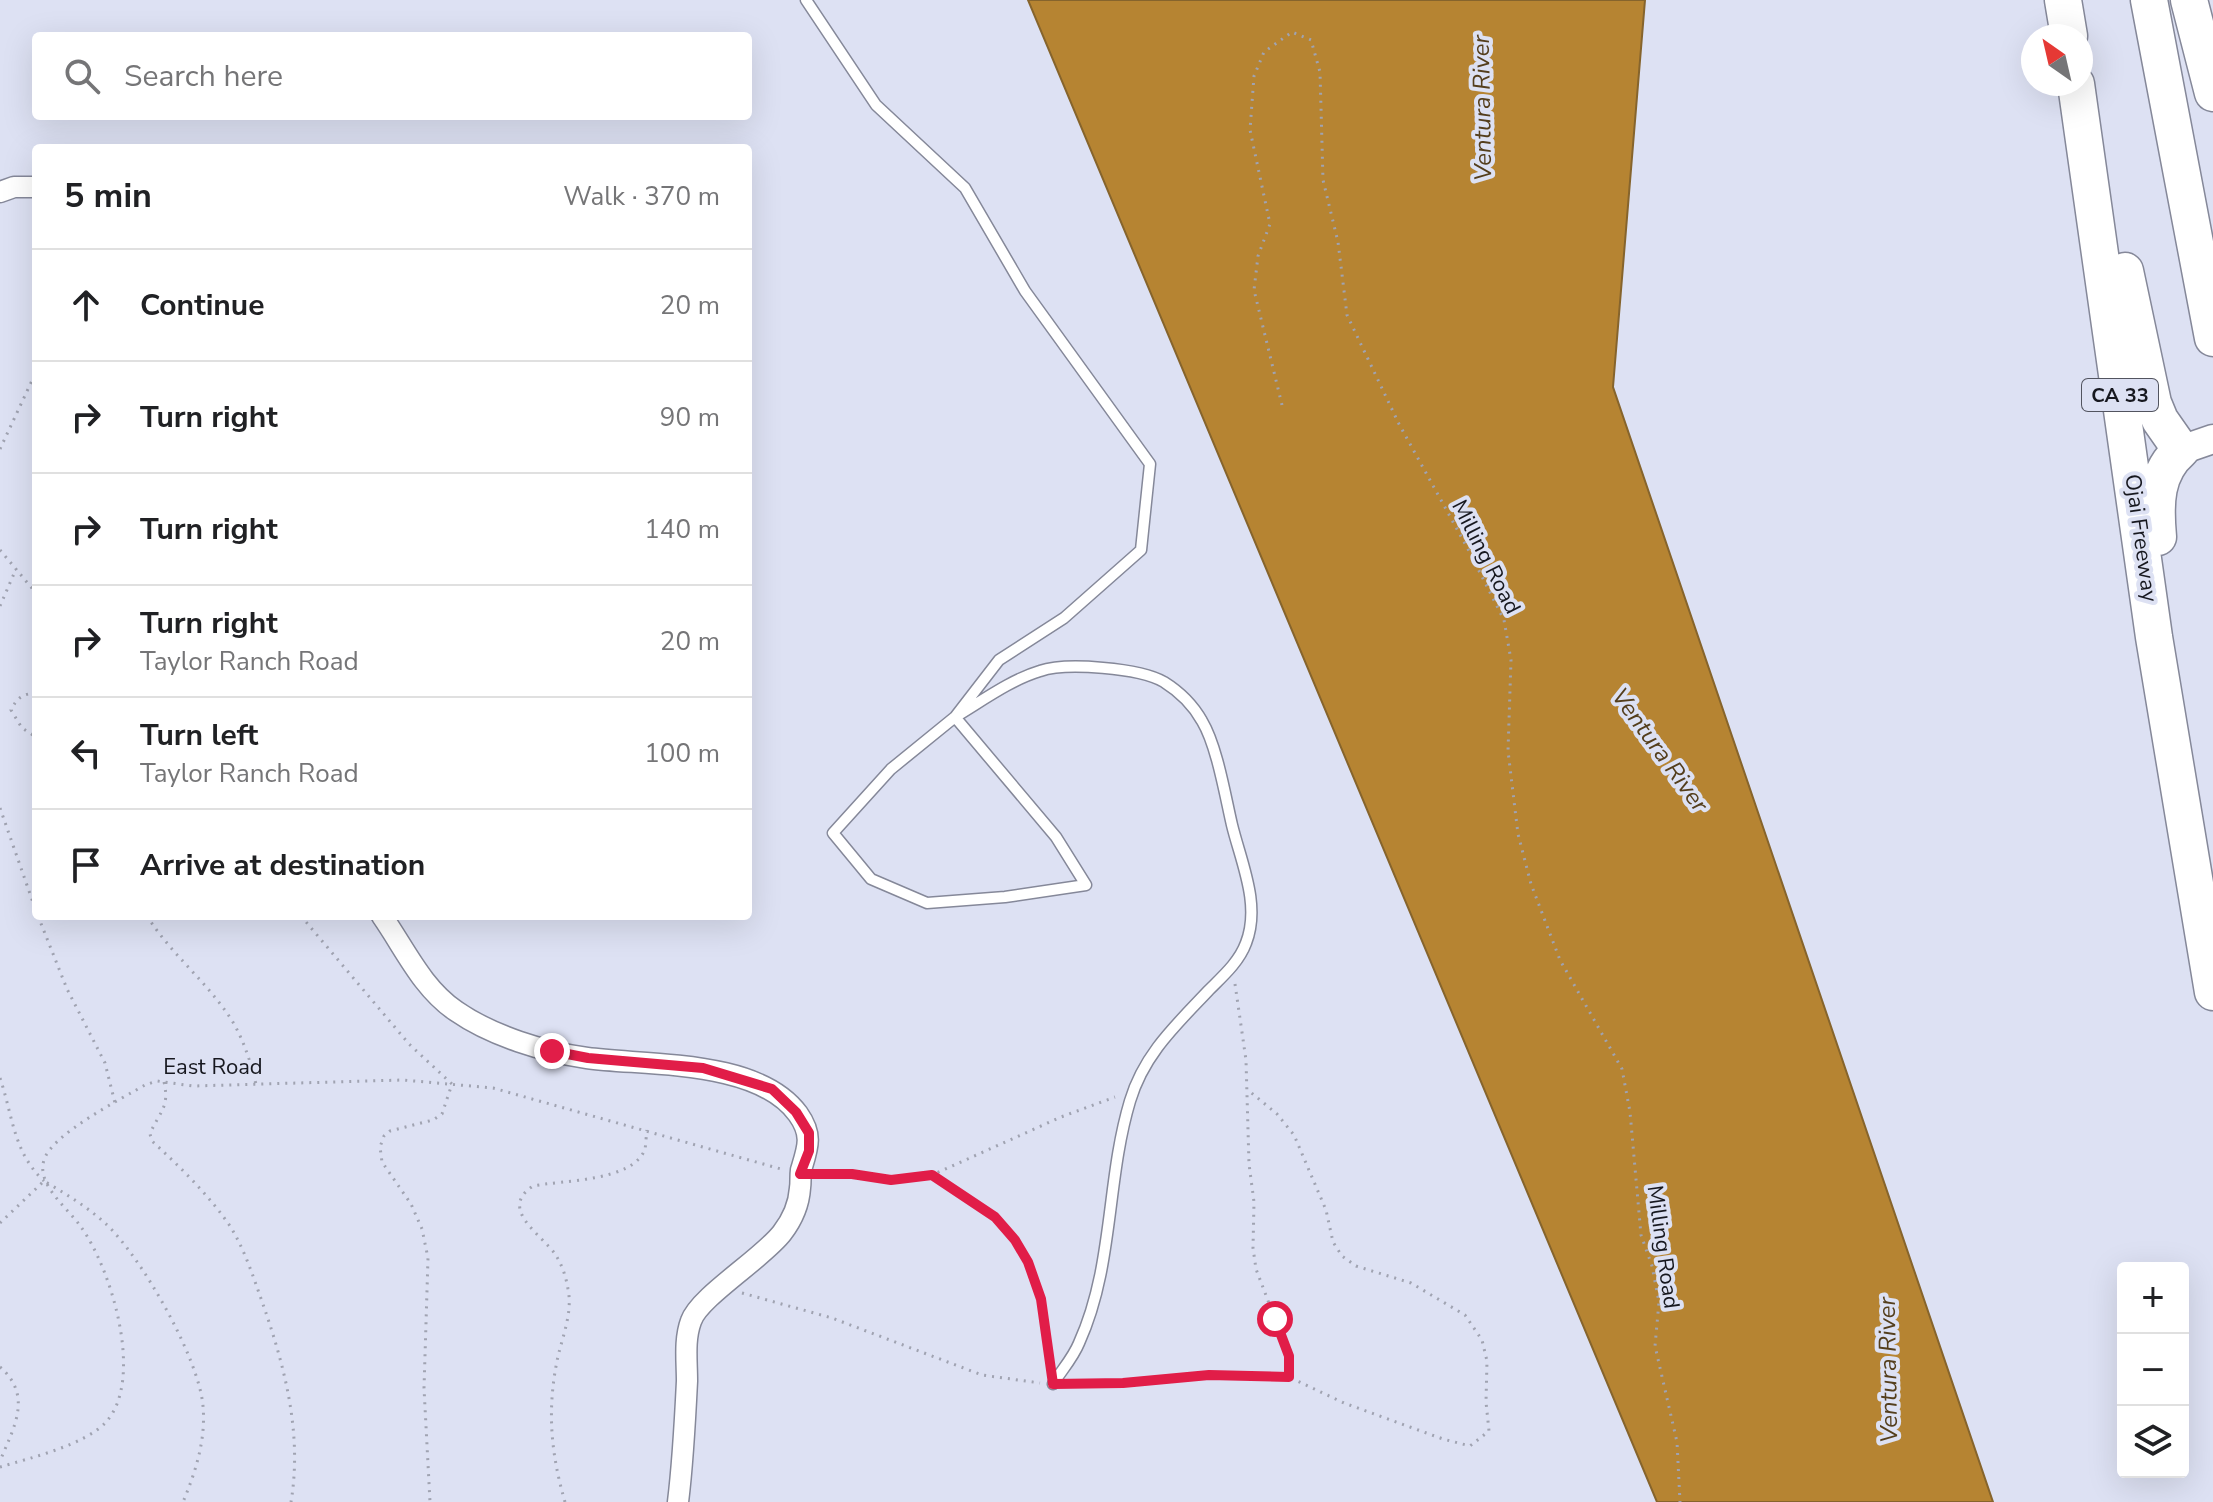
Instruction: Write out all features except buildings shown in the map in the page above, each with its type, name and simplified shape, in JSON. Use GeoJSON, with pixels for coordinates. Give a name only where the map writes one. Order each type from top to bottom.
{"type":"FeatureCollection","features":[{"type":"Feature","properties":{"kind":"highway"},"geometry":{"type":"LineString","coordinates":[[2063,0],[2067,24]]}},
{"type":"Feature","properties":{"kind":"highway"},"geometry":{"type":"LineString","coordinates":[[2149,0],[2213,338]]}},
{"type":"Feature","properties":{"kind":"highway"},"geometry":{"type":"LineString","coordinates":[[2189,0],[2213,93]]}},
{"type":"Feature","properties":{"kind":"highway","name":"Ojai Freeway"},"geometry":{"type":"LineString","coordinates":[[2078,96],[2154,637],[2213,992]]}},
{"type":"Feature","properties":{"kind":"highway"},"geometry":{"type":"LineString","coordinates":[[2086,154],[2112,211],[2153,403],[2160,420],[2197,444],[2170,459],[2162,471],[2157,496],[2157,532],[2164,594],[2154,637]]}},
{"type":"Feature","properties":{"kind":"street"},"geometry":{"type":"LineString","coordinates":[[0,192],[14,187],[32,187]]}},
{"type":"Feature","properties":{"kind":"street"},"geometry":{"type":"LineString","coordinates":[[384,920],[434,993],[456,1011],[490,1029],[552,1051],[588,1058],[703,1068],[772,1089],[796,1112],[809,1133],[809,1151],[800,1174],[796,1209],[782,1233],[691,1318],[684,1454],[678,1502]]}},
{"type":"Feature","properties":{"kind":"lane"},"geometry":{"type":"LineString","coordinates":[[806,0],[876,105],[965,188],[1025,291],[1150,464],[1141,550],[1064,618],[999,660],[955,717]]}},
{"type":"Feature","properties":{"kind":"lane"},"geometry":{"type":"LineString","coordinates":[[955,717],[1056,837],[1086,885],[1005,897],[927,903],[871,879],[833,833],[891,769],[955,717],[1013,683],[1041,670],[1071,667],[1117,669],[1162,681],[1186,698],[1204,723],[1251,893],[1251,918],[1246,942],[1231,969],[1159,1042],[1140,1072],[1122,1133],[1104,1263],[1079,1345],[1053,1384]]}},
{"type":"Feature","properties":{"kind":"path","name":"Milling Road"},"geometry":{"type":"LineString","coordinates":[[1282,405],[1254,290],[1258,256],[1270,224],[1250,130],[1254,76],[1264,52],[1292,32],[1311,40],[1320,72],[1323,180],[1338,242],[1347,315],[1399,424],[1504,620],[1511,660],[1508,751],[1518,834],[1531,884],[1560,960],[1622,1069],[1630,1112],[1641,1235],[1652,1266],[1659,1302],[1655,1346],[1677,1442],[1680,1502]]}},
{"type":"Feature","properties":{"kind":"path"},"geometry":{"type":"LineString","coordinates":[[0,449],[32,381]]}},
{"type":"Feature","properties":{"kind":"path"},"geometry":{"type":"LineString","coordinates":[[0,550],[32,588]]}},
{"type":"Feature","properties":{"kind":"path"},"geometry":{"type":"LineString","coordinates":[[0,606],[16,569]]}},
{"type":"Feature","properties":{"kind":"path"},"geometry":{"type":"LineString","coordinates":[[32,693],[24,694],[16,700],[11,710],[22,728],[32,734]]}},
{"type":"Feature","properties":{"kind":"path"},"geometry":{"type":"LineString","coordinates":[[0,808],[32,899]]}},
{"type":"Feature","properties":{"kind":"path"},"geometry":{"type":"LineString","coordinates":[[40,920],[67,989],[105,1063],[115,1103]]}},
{"type":"Feature","properties":{"kind":"path"},"geometry":{"type":"LineString","coordinates":[[150,920],[177,958],[230,1017],[249,1057],[256,1084]]}},
{"type":"Feature","properties":{"kind":"path"},"geometry":{"type":"LineString","coordinates":[[304,920],[409,1044],[452,1084],[442,1114],[433,1120],[390,1131],[384,1136],[380,1147],[382,1162],[411,1204],[422,1229],[428,1258],[424,1388],[430,1502]]}},
{"type":"Feature","properties":{"kind":"path"},"geometry":{"type":"LineString","coordinates":[[1231,969],[1238,995],[1248,1090],[1246,1120],[1254,1202],[1253,1248],[1256,1269],[1289,1356],[1289,1377]]}},
{"type":"Feature","properties":{"kind":"path"},"geometry":{"type":"LineString","coordinates":[[0,1078],[13,1128],[28,1166],[81,1226],[98,1252],[123,1344],[122,1392],[106,1421],[80,1439],[0,1464]]}},
{"type":"Feature","properties":{"kind":"path","name":"East Road"},"geometry":{"type":"LineString","coordinates":[[44,1181],[44,1160],[58,1140],[145,1085],[164,1082],[193,1086],[403,1080],[493,1088],[800,1174],[852,1174],[891,1180],[932,1175],[1061,1117],[1133,1090]]}},
{"type":"Feature","properties":{"kind":"path"},"geometry":{"type":"LineString","coordinates":[[164,1082],[168,1097],[150,1134],[152,1141],[197,1184],[231,1228],[245,1254],[282,1362],[295,1445],[291,1502]]}},
{"type":"Feature","properties":{"kind":"path"},"geometry":{"type":"LineString","coordinates":[[724,1287],[832,1318],[982,1375],[1053,1384],[1123,1383],[1209,1375],[1289,1377],[1344,1403],[1470,1446],[1489,1431],[1487,1361],[1482,1340],[1474,1327],[1465,1315],[1411,1283],[1356,1266],[1342,1256],[1333,1242],[1326,1210],[1294,1135],[1277,1114],[1248,1090]]}},
{"type":"Feature","properties":{"kind":"path"},"geometry":{"type":"LineString","coordinates":[[565,1502],[552,1449],[551,1405],[571,1303],[567,1278],[555,1255],[521,1214],[519,1200],[533,1186],[622,1172],[635,1163],[644,1150],[647,1130]]}},
{"type":"Feature","properties":{"kind":"path"},"geometry":{"type":"LineString","coordinates":[[932,1175],[995,1217],[1015,1240],[1028,1262],[1041,1299],[1053,1384]]}},
{"type":"Feature","properties":{"kind":"path"},"geometry":{"type":"LineString","coordinates":[[0,1223],[44,1181]]}},
{"type":"Feature","properties":{"kind":"path"},"geometry":{"type":"LineString","coordinates":[[44,1181],[80,1201],[129,1249],[185,1349],[203,1403],[203,1438],[183,1502]]}},
{"type":"Feature","properties":{"kind":"path"},"geometry":{"type":"LineString","coordinates":[[0,1367],[18,1390],[19,1409],[0,1464]]}},
{"type":"Feature","properties":{"kind":"water","name":"Ventura River"},"geometry":{"type":"Polygon","coordinates":[[[1028,0],[1645,0],[1613,387],[1993,1502],[1657,1502],[1028,0]]]}},
{"type":"Feature","properties":{"kind":"route"},"geometry":{"type":"LineString","coordinates":[[552,1051],[588,1058],[703,1068],[772,1089],[796,1112],[809,1133],[809,1151],[800,1174],[852,1174],[891,1180],[932,1175],[995,1217],[1015,1240],[1028,1262],[1041,1299],[1053,1384],[1123,1383],[1209,1375],[1289,1377],[1289,1356],[1275,1319]]}}]}
